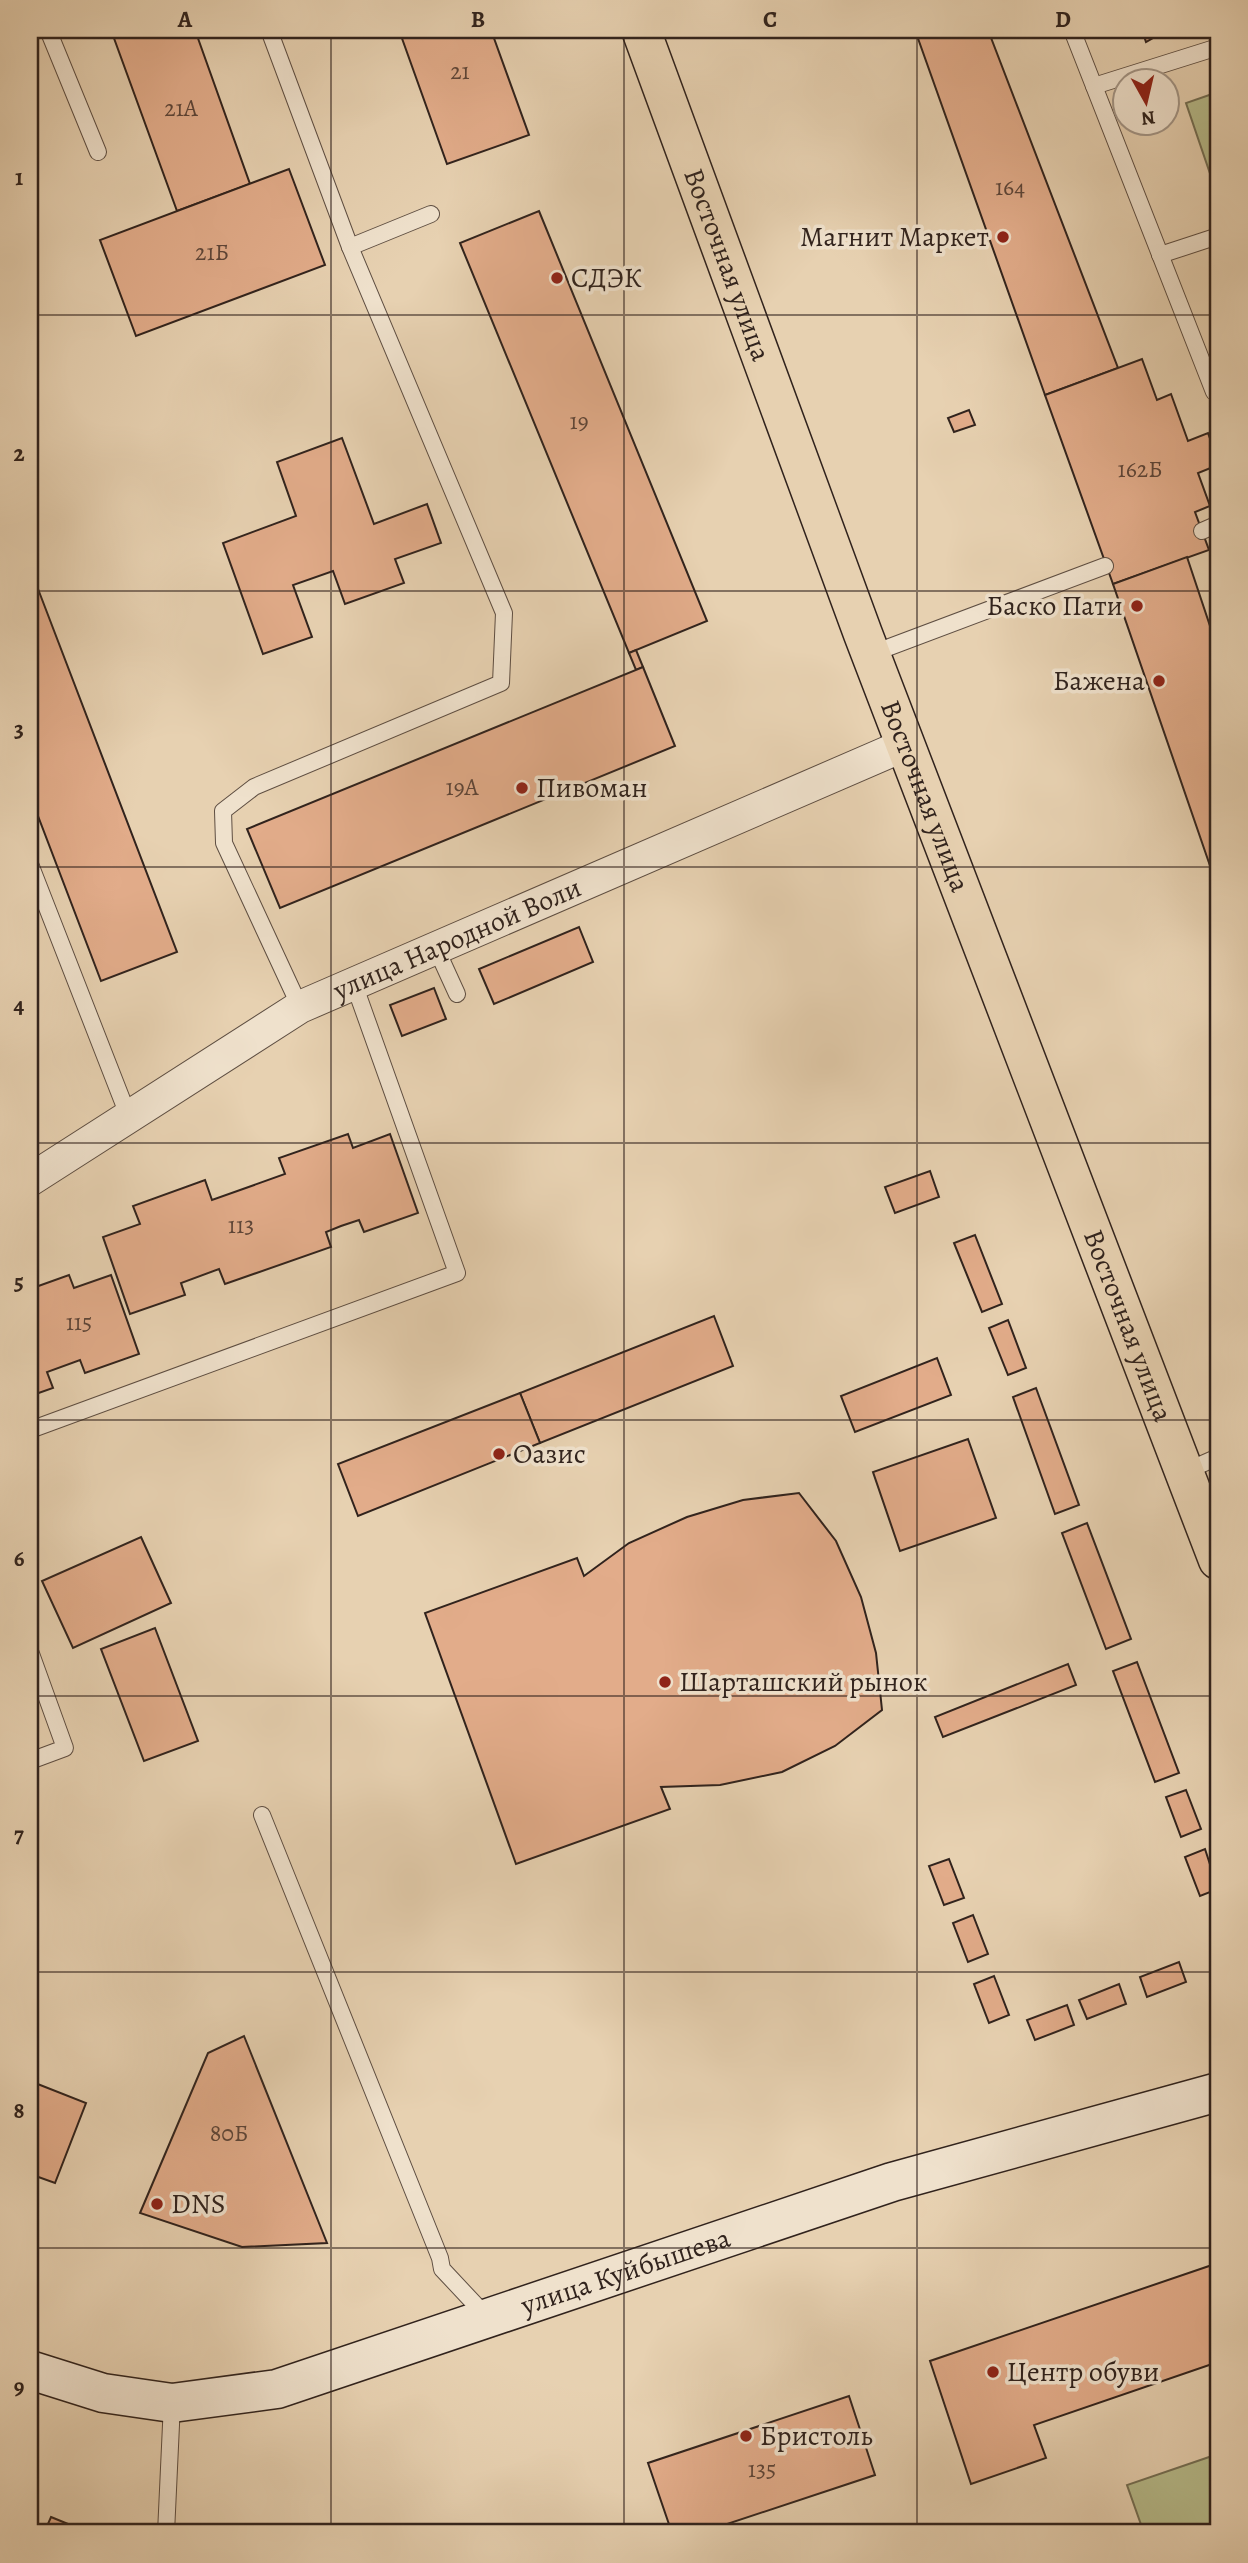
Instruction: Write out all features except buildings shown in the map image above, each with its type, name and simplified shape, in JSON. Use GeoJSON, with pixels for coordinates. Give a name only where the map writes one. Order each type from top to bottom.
{"type":"FeatureCollection","features":[{"type":"Feature","properties":{"kind":"main road","name":"Восточная улица"},"geometry":{"type":"LineString","coordinates":[[640,30],[871,654],[1201,1464],[1218,1560]]}},
{"type":"Feature","properties":{"kind":"street","name":"улица Народной Воли"},"geometry":{"type":"LineString","coordinates":[[30,1180],[300,1007],[907,744]]}},
{"type":"Feature","properties":{"kind":"street","name":"улица Куйбышева"},"geometry":{"type":"LineString","coordinates":[[30,2370],[103,2393],[172,2403],[277,2389],[892,2182],[1218,2092]]}},
{"type":"Feature","properties":{"kind":"lane"},"geometry":{"type":"LineString","coordinates":[[48,30],[99,152]]}},
{"type":"Feature","properties":{"kind":"lane"},"geometry":{"type":"LineString","coordinates":[[270,30],[350,247],[504,612],[501,683],[254,787],[223,811],[224,843],[300,1007]]}},
{"type":"Feature","properties":{"kind":"lane"},"geometry":{"type":"LineString","coordinates":[[1072,30],[1217,395]]}},
{"type":"Feature","properties":{"kind":"lane"},"geometry":{"type":"LineString","coordinates":[[1094,86],[1218,47]]}},
{"type":"Feature","properties":{"kind":"lane"},"geometry":{"type":"LineString","coordinates":[[350,247],[431,214]]}},
{"type":"Feature","properties":{"kind":"lane"},"geometry":{"type":"LineString","coordinates":[[1160,255],[1218,236]]}},
{"type":"Feature","properties":{"kind":"lane"},"geometry":{"type":"LineString","coordinates":[[1202,531],[1218,524]]}},
{"type":"Feature","properties":{"kind":"lane"},"geometry":{"type":"LineString","coordinates":[[871,654],[1105,566]]}},
{"type":"Feature","properties":{"kind":"lane"},"geometry":{"type":"LineString","coordinates":[[30,864],[128,1115]]}},
{"type":"Feature","properties":{"kind":"lane"},"geometry":{"type":"LineString","coordinates":[[436,948],[457,994]]}},
{"type":"Feature","properties":{"kind":"lane"},"geometry":{"type":"LineString","coordinates":[[30,1430],[457,1273],[354,984]]}},
{"type":"Feature","properties":{"kind":"lane"},"geometry":{"type":"LineString","coordinates":[[30,1651],[65,1748],[30,1761]]}},
{"type":"Feature","properties":{"kind":"lane"},"geometry":{"type":"LineString","coordinates":[[262,1815],[440,2258],[442,2269],[489,2318]]}},
{"type":"Feature","properties":{"kind":"lane"},"geometry":{"type":"LineString","coordinates":[[166,2533],[172,2403]]}},
{"type":"Feature","properties":{"kind":"green space"},"geometry":{"type":"Polygon","coordinates":[[[1218,92],[1218,197],[1186,103],[1218,92]]]}},
{"type":"Feature","properties":{"kind":"green space"},"geometry":{"type":"Polygon","coordinates":[[[1218,2454],[1218,2533],[1144,2533],[1127,2485],[1218,2454]]]}},
{"type":"Feature","properties":{"kind":"place","name":"Магнит Маркет"},"geometry":{"type":"Point","coordinates":[1003,237]}},
{"type":"Feature","properties":{"kind":"place","name":"СДЭК"},"geometry":{"type":"Point","coordinates":[557,278]}},
{"type":"Feature","properties":{"kind":"place","name":"Баско Пати"},"geometry":{"type":"Point","coordinates":[1137,606]}},
{"type":"Feature","properties":{"kind":"place","name":"Бажена"},"geometry":{"type":"Point","coordinates":[1159,681]}},
{"type":"Feature","properties":{"kind":"place","name":"Пивоман"},"geometry":{"type":"Point","coordinates":[522,788]}},
{"type":"Feature","properties":{"kind":"place","name":"Оазис"},"geometry":{"type":"Point","coordinates":[499,1454]}},
{"type":"Feature","properties":{"kind":"place","name":"Шарташский рынок"},"geometry":{"type":"Point","coordinates":[665,1682]}},
{"type":"Feature","properties":{"kind":"place","name":"DNS"},"geometry":{"type":"Point","coordinates":[157,2204]}},
{"type":"Feature","properties":{"kind":"place","name":"Центр обуви"},"geometry":{"type":"Point","coordinates":[993,2372]}},
{"type":"Feature","properties":{"kind":"place","name":"Бристоль"},"geometry":{"type":"Point","coordinates":[746,2436]}}]}
